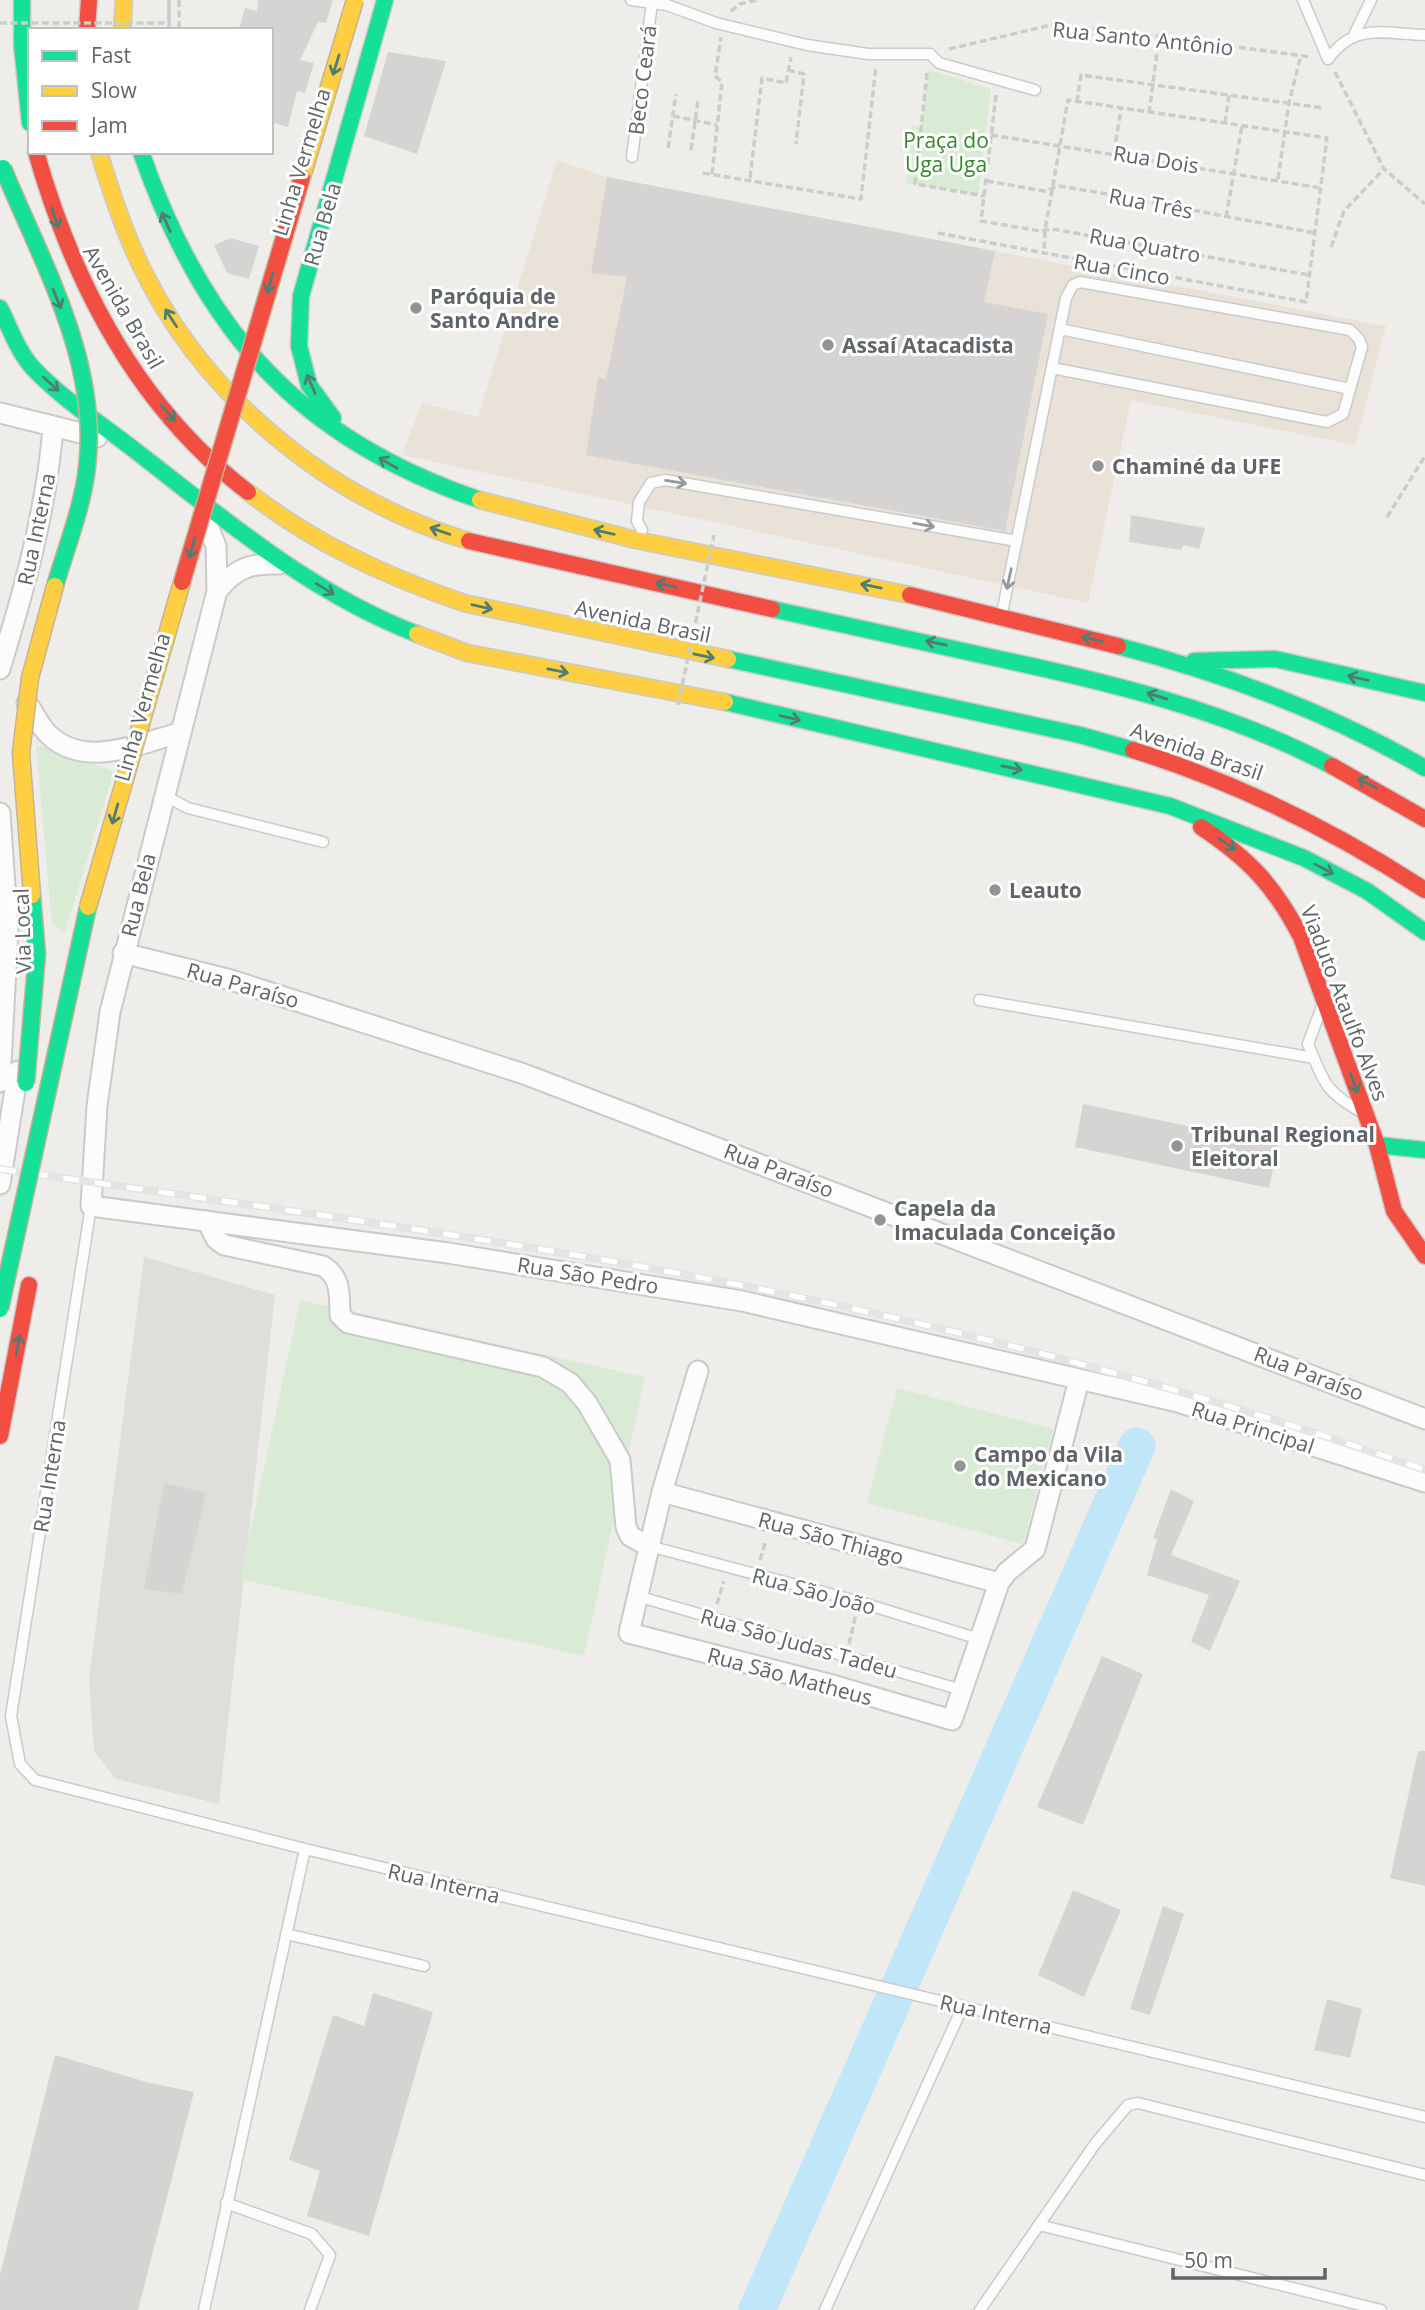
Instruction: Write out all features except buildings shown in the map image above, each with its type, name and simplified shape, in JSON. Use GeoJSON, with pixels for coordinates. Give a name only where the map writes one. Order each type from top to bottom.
{"type":"FeatureCollection","features":[{"type":"Feature","properties":{"kind":"main road"},"geometry":{"type":"LineString","coordinates":[[22,0],[22,45],[28,104]]}},
{"type":"Feature","properties":{"kind":"main road"},"geometry":{"type":"LineString","coordinates":[[87,28],[89,0]]}},
{"type":"Feature","properties":{"kind":"main road"},"geometry":{"type":"LineString","coordinates":[[122,28],[124,0]]}},
{"type":"Feature","properties":{"kind":"main road","name":"Linha Vermelha"},"geometry":{"type":"LineString","coordinates":[[0,1310],[87,911],[250,349],[355,0]]}},
{"type":"Feature","properties":{"kind":"main road","name":"Linha Vermelha"},"geometry":{"type":"LineString","coordinates":[[208,586],[371,0]]}},
{"type":"Feature","properties":{"kind":"main road","name":"Rua Bela"},"geometry":{"type":"LineString","coordinates":[[349,440],[309,385],[299,346],[301,296],[385,0]]}},
{"type":"Feature","properties":{"kind":"main road","name":"Avenida Brasil"},"geometry":{"type":"LineString","coordinates":[[37,154],[60,234],[84,286],[144,384],[207,455],[246,491],[282,519],[354,560],[464,603],[1080,735],[1149,753],[1203,771],[1322,824],[1425,890]]}},
{"type":"Feature","properties":{"kind":"main road","name":"Avenida Brasil"},"geometry":{"type":"LineString","coordinates":[[99,154],[106,183],[131,247],[188,344],[244,409],[280,443],[345,487],[388,510],[477,544],[1126,686],[1230,719],[1283,740],[1373,787],[1425,819]]}},
{"type":"Feature","properties":{"kind":"main road"},"geometry":{"type":"LineString","coordinates":[[142,154],[165,222],[180,253],[226,324],[256,363],[286,391],[349,440],[404,472],[460,494],[651,543],[742,564],[868,585],[1182,662],[1346,726],[1425,768]]}},
{"type":"Feature","properties":{"kind":"main road"},"geometry":{"type":"LineString","coordinates":[[0,1265],[32,1044],[37,954],[21,754],[24,715],[33,665],[87,470],[90,427],[87,387],[75,344],[1,164]]}},
{"type":"Feature","properties":{"kind":"main road"},"geometry":{"type":"LineString","coordinates":[[0,308],[19,348],[33,368],[197,499],[287,565],[368,613],[467,653],[724,702],[1170,806],[1233,827],[1296,854],[1371,894],[1425,932]]}},
{"type":"Feature","properties":{"kind":"main road"},"geometry":{"type":"LineString","coordinates":[[354,560],[463,620]]}},
{"type":"Feature","properties":{"kind":"main road"},"geometry":{"type":"LineString","coordinates":[[1182,662],[1275,659],[1425,693]]}},
{"type":"Feature","properties":{"kind":"main road"},"geometry":{"type":"LineString","coordinates":[[1212,673],[1406,777]]}},
{"type":"Feature","properties":{"kind":"main road"},"geometry":{"type":"LineString","coordinates":[[669,675],[708,685],[724,702]]}},
{"type":"Feature","properties":{"kind":"main road","name":"Linha Vermelha"},"geometry":{"type":"LineString","coordinates":[[151,753],[159,727]]}},
{"type":"Feature","properties":{"kind":"main road","name":"Viaduto Ataulfo Alves"},"geometry":{"type":"LineString","coordinates":[[1170,806],[1245,856],[1268,878],[1301,937],[1377,1145],[1394,1211],[1425,1256]]}},
{"type":"Feature","properties":{"kind":"main road"},"geometry":{"type":"LineString","coordinates":[[67,1080],[93,961]]}},
{"type":"Feature","properties":{"kind":"main road"},"geometry":{"type":"LineString","coordinates":[[1377,1145],[1425,1150]]}},
{"type":"Feature","properties":{"kind":"main road"},"geometry":{"type":"LineString","coordinates":[[0,1436],[31,1272]]}},
{"type":"Feature","properties":{"kind":"street"},"geometry":{"type":"LineString","coordinates":[[0,413],[133,447]]}},
{"type":"Feature","properties":{"kind":"street","name":"Rua Interna"},"geometry":{"type":"LineString","coordinates":[[0,671],[34,555],[50,466],[53,428]]}},
{"type":"Feature","properties":{"kind":"street","name":"Via Local"},"geometry":{"type":"LineString","coordinates":[[0,1184],[19,1068],[26,953],[10,751],[17,690],[35,607],[75,467],[74,432]]}},
{"type":"Feature","properties":{"kind":"street","name":"Rua Bela"},"geometry":{"type":"LineString","coordinates":[[91,1206],[97,1106],[110,1012],[179,733],[216,546],[197,499]]}},
{"type":"Feature","properties":{"kind":"street"},"geometry":{"type":"LineString","coordinates":[[208,586],[240,568],[254,564],[287,565]]}},
{"type":"Feature","properties":{"kind":"street"},"geometry":{"type":"LineString","coordinates":[[0,671],[10,677],[49,735],[73,750],[104,753],[179,733]]}},
{"type":"Feature","properties":{"kind":"street"},"geometry":{"type":"LineString","coordinates":[[0,813],[8,963],[0,1082]]}},
{"type":"Feature","properties":{"kind":"street","name":"Rua Paraíso"},"geometry":{"type":"LineString","coordinates":[[123,953],[244,984],[524,1074],[1425,1419]]}},
{"type":"Feature","properties":{"kind":"street","name":"Rua São Pedro"},"geometry":{"type":"LineString","coordinates":[[91,1206],[592,1275],[728,1299],[1079,1380]]}},
{"type":"Feature","properties":{"kind":"street"},"geometry":{"type":"LineString","coordinates":[[207,1221],[216,1238],[224,1245],[323,1266],[332,1271],[338,1280],[340,1315],[348,1323],[543,1367],[570,1383],[587,1403],[620,1460],[626,1527],[630,1536],[648,1546]]}},
{"type":"Feature","properties":{"kind":"street"},"geometry":{"type":"LineString","coordinates":[[637,1596],[662,1492],[698,1371]]}},
{"type":"Feature","properties":{"kind":"street"},"geometry":{"type":"LineString","coordinates":[[962,1690],[999,1583],[1007,1572],[1035,1549],[1079,1380]]}},
{"type":"Feature","properties":{"kind":"street","name":"Rua Principal"},"geometry":{"type":"LineString","coordinates":[[1079,1380],[1178,1402],[1425,1482]]}},
{"type":"Feature","properties":{"kind":"street","name":"Rua São Thiago"},"geometry":{"type":"LineString","coordinates":[[662,1492],[999,1583]]}},
{"type":"Feature","properties":{"kind":"street","name":"Rua São Matheus"},"geometry":{"type":"LineString","coordinates":[[637,1596],[629,1633],[836,1686],[951,1720],[962,1690]]}},
{"type":"Feature","properties":{"kind":"lane"},"geometry":{"type":"LineString","coordinates":[[631,0],[671,2],[719,24],[807,45],[877,54],[930,54],[939,62],[1035,90]]}},
{"type":"Feature","properties":{"kind":"lane"},"geometry":{"type":"LineString","coordinates":[[1303,0],[1328,59]]}},
{"type":"Feature","properties":{"kind":"lane"},"geometry":{"type":"LineString","coordinates":[[1328,59],[1339,43],[1355,33],[1371,0]]}},
{"type":"Feature","properties":{"kind":"lane","name":"Beco Ceará"},"geometry":{"type":"LineString","coordinates":[[632,157],[652,3]]}},
{"type":"Feature","properties":{"kind":"lane"},"geometry":{"type":"LineString","coordinates":[[1355,33],[1425,35]]}},
{"type":"Feature","properties":{"kind":"lane"},"geometry":{"type":"LineString","coordinates":[[1002,617],[1066,298],[1073,285],[1080,282],[1350,330],[1359,339],[1362,347],[1343,414],[1327,422],[1052,368]]}},
{"type":"Feature","properties":{"kind":"lane"},"geometry":{"type":"LineString","coordinates":[[1060,329],[1350,389]]}},
{"type":"Feature","properties":{"kind":"lane"},"geometry":{"type":"LineString","coordinates":[[651,543],[636,521],[639,502],[652,484],[665,480],[1017,541]]}},
{"type":"Feature","properties":{"kind":"lane"},"geometry":{"type":"LineString","coordinates":[[163,795],[188,808],[323,842]]}},
{"type":"Feature","properties":{"kind":"lane"},"geometry":{"type":"LineString","coordinates":[[979,1000],[1314,1058]]}},
{"type":"Feature","properties":{"kind":"lane"},"geometry":{"type":"LineString","coordinates":[[1325,1002],[1307,1039],[1334,1096],[1366,1115]]}},
{"type":"Feature","properties":{"kind":"lane","name":"Rua Interna"},"geometry":{"type":"LineString","coordinates":[[91,1206],[11,1716],[20,1764],[35,1780],[305,1849],[1425,2117]]}},
{"type":"Feature","properties":{"kind":"lane","name":"Rua São João"},"geometry":{"type":"LineString","coordinates":[[648,1546],[853,1600],[979,1639]]}},
{"type":"Feature","properties":{"kind":"lane","name":"Rua São Judas Tadeu"},"geometry":{"type":"LineString","coordinates":[[637,1596],[962,1690]]}},
{"type":"Feature","properties":{"kind":"lane"},"geometry":{"type":"LineString","coordinates":[[204,2310],[305,1849]]}},
{"type":"Feature","properties":{"kind":"lane"},"geometry":{"type":"LineString","coordinates":[[286,1934],[424,1966]]}},
{"type":"Feature","properties":{"kind":"lane"},"geometry":{"type":"LineString","coordinates":[[825,2310],[963,2006]]}},
{"type":"Feature","properties":{"kind":"lane"},"geometry":{"type":"LineString","coordinates":[[980,2310],[1096,2144],[1128,2105],[1138,2103],[1425,2175]]}},
{"type":"Feature","properties":{"kind":"lane"},"geometry":{"type":"LineString","coordinates":[[226,2203],[312,2234],[322,2242],[330,2255],[310,2310]]}},
{"type":"Feature","properties":{"kind":"lane"},"geometry":{"type":"LineString","coordinates":[[1039,2225],[1381,2310]]}},
{"type":"Feature","properties":{"kind":"path"},"geometry":{"type":"LineString","coordinates":[[0,23],[169,23],[169,0]]}},
{"type":"Feature","properties":{"kind":"path"},"geometry":{"type":"LineString","coordinates":[[169,0],[169,28]]}},
{"type":"Feature","properties":{"kind":"path"},"geometry":{"type":"LineString","coordinates":[[179,0],[179,28]]}},
{"type":"Feature","properties":{"kind":"path"},"geometry":{"type":"LineString","coordinates":[[712,174],[722,82],[715,76],[719,24],[740,4],[757,0]]}},
{"type":"Feature","properties":{"kind":"path","name":"Rua Santo Antônio"},"geometry":{"type":"LineString","coordinates":[[930,54],[1051,25],[1328,59]]}},
{"type":"Feature","properties":{"kind":"path"},"geometry":{"type":"LineString","coordinates":[[1149,113],[1159,37]]}},
{"type":"Feature","properties":{"kind":"path"},"geometry":{"type":"LineString","coordinates":[[703,173],[750,178],[860,199],[877,54]]}},
{"type":"Feature","properties":{"kind":"path"},"geometry":{"type":"LineString","coordinates":[[930,54],[915,184],[985,196],[998,79]]}},
{"type":"Feature","properties":{"kind":"path"},"geometry":{"type":"LineString","coordinates":[[1278,180],[1289,103],[1301,55]]}},
{"type":"Feature","properties":{"kind":"path"},"geometry":{"type":"LineString","coordinates":[[1328,59],[1384,169],[1425,204]]}},
{"type":"Feature","properties":{"kind":"path"},"geometry":{"type":"LineString","coordinates":[[750,178],[762,78],[786,83],[788,70],[804,74],[796,144]]}},
{"type":"Feature","properties":{"kind":"path"},"geometry":{"type":"LineString","coordinates":[[1077,102],[1081,75],[1324,108]]}},
{"type":"Feature","properties":{"kind":"path"},"geometry":{"type":"LineString","coordinates":[[668,148],[676,94]]}},
{"type":"Feature","properties":{"kind":"path"},"geometry":{"type":"LineString","coordinates":[[1225,123],[1229,95]]}},
{"type":"Feature","properties":{"kind":"path"},"geometry":{"type":"LineString","coordinates":[[691,150],[698,100]]}},
{"type":"Feature","properties":{"kind":"path"},"geometry":{"type":"LineString","coordinates":[[1044,255],[1045,230],[1068,100],[1327,138],[1309,275]]}},
{"type":"Feature","properties":{"kind":"path"},"geometry":{"type":"LineString","coordinates":[[1113,153],[1121,109]]}},
{"type":"Feature","properties":{"kind":"path"},"geometry":{"type":"LineString","coordinates":[[673,116],[717,125]]}},
{"type":"Feature","properties":{"kind":"path"},"geometry":{"type":"LineString","coordinates":[[1226,217],[1242,126]]}},
{"type":"Feature","properties":{"kind":"path","name":"Rua Dois"},"geometry":{"type":"LineString","coordinates":[[991,135],[1235,172],[1321,188]]}},
{"type":"Feature","properties":{"kind":"path"},"geometry":{"type":"LineString","coordinates":[[1331,247],[1345,211],[1384,169]]}},
{"type":"Feature","properties":{"kind":"path","name":"Rua Três"},"geometry":{"type":"LineString","coordinates":[[987,181],[1044,191],[1053,188],[1101,193],[1315,233]]}},
{"type":"Feature","properties":{"kind":"path","name":"Rua Quatro"},"geometry":{"type":"LineString","coordinates":[[985,196],[981,221],[1309,275]]}},
{"type":"Feature","properties":{"kind":"path","name":"Rua Cinco"},"geometry":{"type":"LineString","coordinates":[[938,233],[1306,302],[1309,275]]}},
{"type":"Feature","properties":{"kind":"path"},"geometry":{"type":"LineString","coordinates":[[1387,517],[1425,456]]}},
{"type":"Feature","properties":{"kind":"path"},"geometry":{"type":"LineString","coordinates":[[678,705],[714,535]]}},
{"type":"Feature","properties":{"kind":"path"},"geometry":{"type":"LineString","coordinates":[[755,1576],[772,1522]]}},
{"type":"Feature","properties":{"kind":"shaded area"},"geometry":{"type":"Polygon","coordinates":[[[557,160],[607,177],[1386,326],[1355,445],[1131,400],[1088,603],[402,455],[422,403],[478,417],[557,160]]]}},
{"type":"Feature","properties":{"kind":"shaded area"},"geometry":{"type":"Polygon","coordinates":[[[144,1257],[275,1295],[219,1804],[116,1779],[94,1751],[89,1678],[144,1257]]]}},
{"type":"Feature","properties":{"kind":"green space","name":"Praça do Uga Uga"},"geometry":{"type":"Polygon","coordinates":[[[929,70],[991,89],[978,194],[906,183],[912,125],[920,127],[929,70]]]}},
{"type":"Feature","properties":{"kind":"green space"},"geometry":{"type":"Polygon","coordinates":[[[36,745],[114,771],[65,932],[52,924],[36,745]]]}},
{"type":"Feature","properties":{"kind":"green space"},"geometry":{"type":"Polygon","coordinates":[[[300,1300],[645,1377],[584,1656],[240,1579],[300,1300]]]}},
{"type":"Feature","properties":{"kind":"green space","name":"Campo da Vila do Mexicano"},"geometry":{"type":"Polygon","coordinates":[[[897,1388],[1053,1429],[1023,1544],[867,1503],[897,1388]]]}},
{"type":"Feature","properties":{"kind":"waterway"},"geometry":{"type":"LineString","coordinates":[[757,2310],[1137,1446]]}},
{"type":"Feature","properties":{"kind":"railway"},"geometry":{"type":"LineString","coordinates":[[0,1169],[454,1235],[634,1265],[813,1300],[990,1341],[1165,1387],[1425,1470]]}},
{"type":"Feature","properties":{"kind":"traffic: fast"},"geometry":{"type":"LineString","coordinates":[[22,0],[22,45],[28,104]]}},
{"type":"Feature","properties":{"kind":"traffic: fast"},"geometry":{"type":"LineString","coordinates":[[333,418],[309,385],[299,346],[301,296],[385,0]]}},
{"type":"Feature","properties":{"kind":"traffic: fast"},"geometry":{"type":"LineString","coordinates":[[142,154],[166,216],[195,273],[228,324],[266,370],[310,410],[359,445],[416,475],[480,500]]}},
{"type":"Feature","properties":{"kind":"traffic: fast"},"geometry":{"type":"LineString","coordinates":[[3,168],[64,314],[85,389],[89,428],[85,482],[55,586]]}},
{"type":"Feature","properties":{"kind":"traffic: fast"},"geometry":{"type":"LineString","coordinates":[[0,308],[28,362],[70,402],[237,529],[305,577],[378,617],[417,634]]}},
{"type":"Feature","properties":{"kind":"traffic: fast"},"geometry":{"type":"LineString","coordinates":[[772,609],[1125,688],[1251,729],[1332,766]]}},
{"type":"Feature","properties":{"kind":"traffic: fast"},"geometry":{"type":"LineString","coordinates":[[1118,646],[1198,669],[1276,696],[1351,729],[1425,768]]}},
{"type":"Feature","properties":{"kind":"traffic: fast"},"geometry":{"type":"LineString","coordinates":[[728,659],[1080,735],[1133,750]]}},
{"type":"Feature","properties":{"kind":"traffic: fast"},"geometry":{"type":"LineString","coordinates":[[1194,661],[1275,659],[1425,693]]}},
{"type":"Feature","properties":{"kind":"traffic: fast"},"geometry":{"type":"LineString","coordinates":[[725,702],[1170,806],[1304,858],[1367,891],[1425,932]]}},
{"type":"Feature","properties":{"kind":"traffic: fast"},"geometry":{"type":"LineString","coordinates":[[26,1083],[37,954],[32,895]]}},
{"type":"Feature","properties":{"kind":"traffic: fast"},"geometry":{"type":"LineString","coordinates":[[0,1309],[88,907]]}},
{"type":"Feature","properties":{"kind":"traffic: fast"},"geometry":{"type":"LineString","coordinates":[[1377,1145],[1425,1150]]}},
{"type":"Feature","properties":{"kind":"traffic: slow"},"geometry":{"type":"LineString","coordinates":[[122,28],[124,0]]}},
{"type":"Feature","properties":{"kind":"traffic: slow"},"geometry":{"type":"LineString","coordinates":[[302,177],[355,0]]}},
{"type":"Feature","properties":{"kind":"traffic: slow"},"geometry":{"type":"LineString","coordinates":[[100,154],[139,262],[166,311],[197,356],[234,398],[275,436],[320,470],[367,499],[417,523],[469,541]]}},
{"type":"Feature","properties":{"kind":"traffic: slow"},"geometry":{"type":"LineString","coordinates":[[248,492],[298,527],[351,556],[464,603],[728,659]]}},
{"type":"Feature","properties":{"kind":"traffic: slow"},"geometry":{"type":"LineString","coordinates":[[480,500],[636,540],[910,595]]}},
{"type":"Feature","properties":{"kind":"traffic: slow"},"geometry":{"type":"LineString","coordinates":[[88,907],[182,582]]}},
{"type":"Feature","properties":{"kind":"traffic: slow"},"geometry":{"type":"LineString","coordinates":[[32,895],[21,753],[30,678],[55,586]]}},
{"type":"Feature","properties":{"kind":"traffic: slow"},"geometry":{"type":"LineString","coordinates":[[417,634],[467,653],[725,702]]}},
{"type":"Feature","properties":{"kind":"traffic: jam"},"geometry":{"type":"LineString","coordinates":[[87,28],[89,0]]}},
{"type":"Feature","properties":{"kind":"traffic: jam"},"geometry":{"type":"LineString","coordinates":[[37,154],[69,248],[90,295],[115,339],[142,382],[174,422],[209,459],[248,492]]}},
{"type":"Feature","properties":{"kind":"traffic: jam"},"geometry":{"type":"LineString","coordinates":[[182,582],[302,177]]}},
{"type":"Feature","properties":{"kind":"traffic: jam"},"geometry":{"type":"LineString","coordinates":[[469,541],[772,609]]}},
{"type":"Feature","properties":{"kind":"traffic: jam"},"geometry":{"type":"LineString","coordinates":[[910,595],[1118,646]]}},
{"type":"Feature","properties":{"kind":"traffic: jam"},"geometry":{"type":"LineString","coordinates":[[1133,750],[1210,777],[1284,810],[1355,847],[1425,890]]}},
{"type":"Feature","properties":{"kind":"traffic: jam"},"geometry":{"type":"LineString","coordinates":[[1332,766],[1425,819]]}},
{"type":"Feature","properties":{"kind":"traffic: jam"},"geometry":{"type":"LineString","coordinates":[[1201,827],[1233,850],[1259,874],[1281,902],[1301,937],[1377,1145],[1394,1211],[1425,1256]]}},
{"type":"Feature","properties":{"kind":"traffic: jam"},"geometry":{"type":"LineString","coordinates":[[0,1436],[29,1285]]}},
{"type":"Feature","properties":{"kind":"place","name":"Paróquia de Santo Andre"},"geometry":{"type":"Point","coordinates":[416,308]}},
{"type":"Feature","properties":{"kind":"place","name":"Assaí Atacadista"},"geometry":{"type":"Point","coordinates":[828,345]}},
{"type":"Feature","properties":{"kind":"place","name":"Chaminé da UFE"},"geometry":{"type":"Point","coordinates":[1098,466]}},
{"type":"Feature","properties":{"kind":"place","name":"Leauto"},"geometry":{"type":"Point","coordinates":[995,890]}},
{"type":"Feature","properties":{"kind":"place","name":"Tribunal Regional Eleitoral"},"geometry":{"type":"Point","coordinates":[1177,1146]}},
{"type":"Feature","properties":{"kind":"place","name":"Capela da Imaculada Conceição"},"geometry":{"type":"Point","coordinates":[880,1220]}},
{"type":"Feature","properties":{"kind":"place","name":"Campo da Vila do Mexicano"},"geometry":{"type":"Point","coordinates":[960,1466]}}]}
